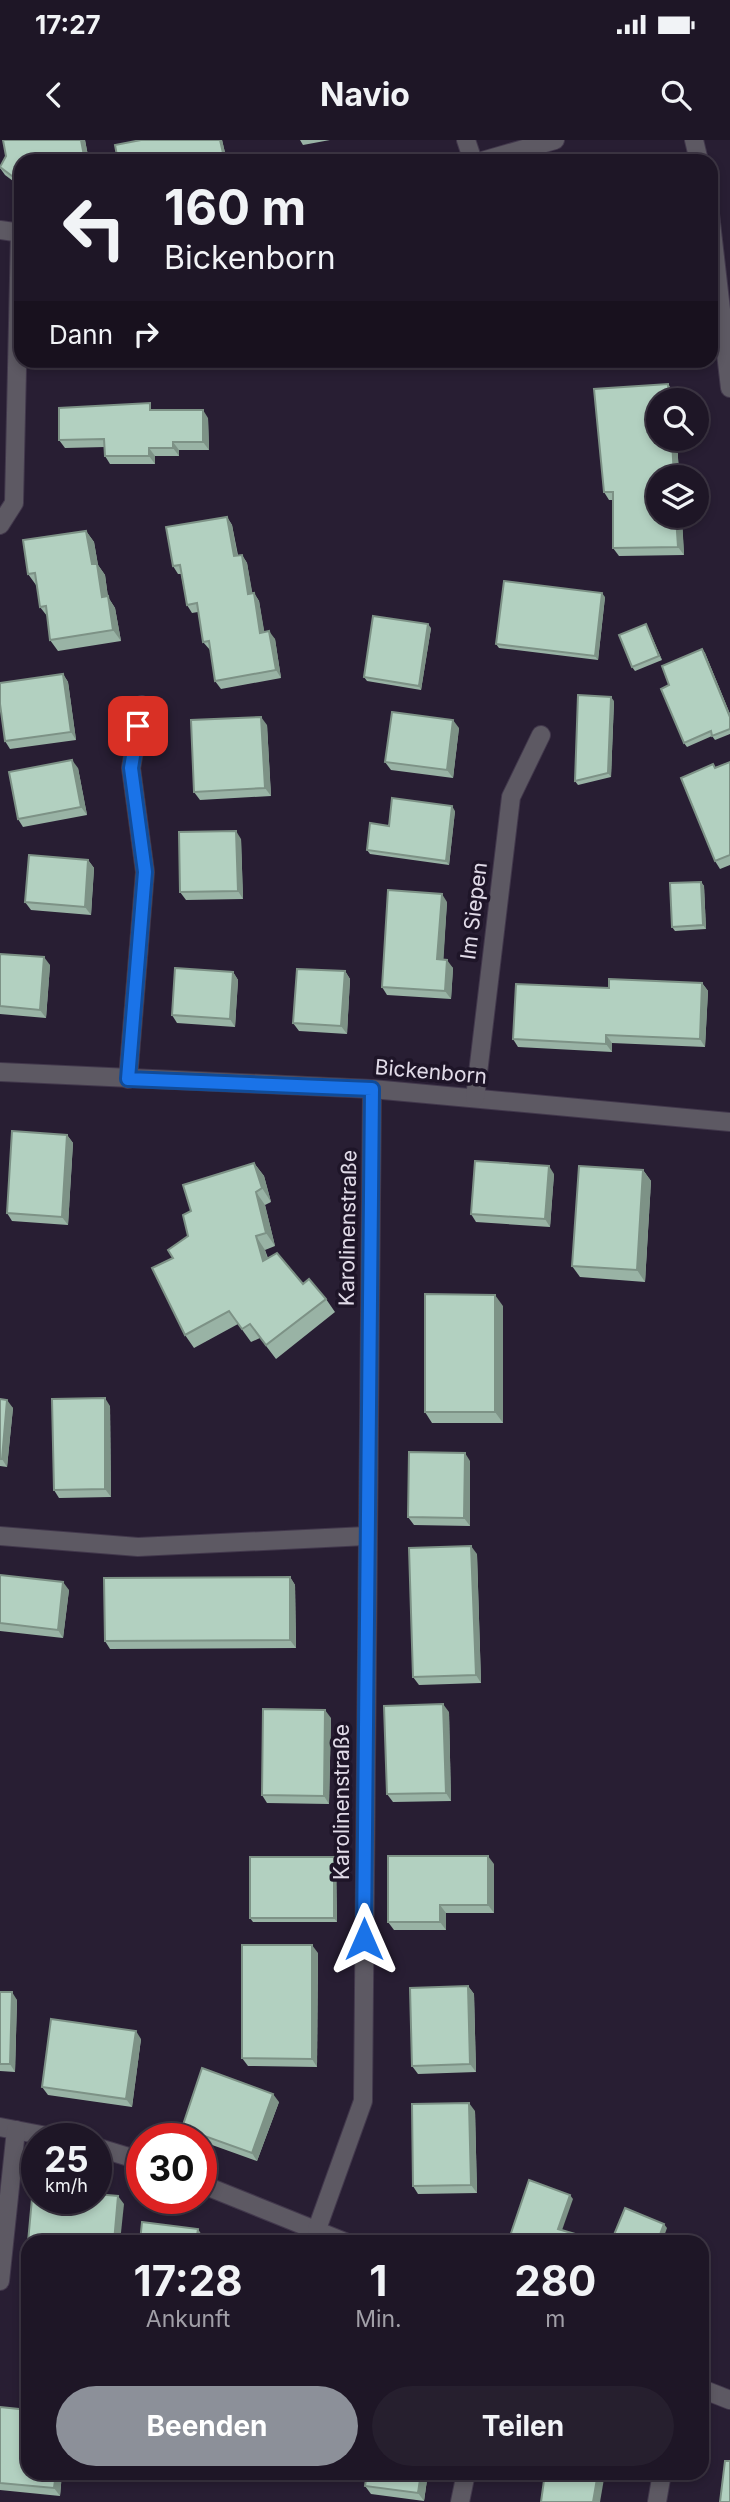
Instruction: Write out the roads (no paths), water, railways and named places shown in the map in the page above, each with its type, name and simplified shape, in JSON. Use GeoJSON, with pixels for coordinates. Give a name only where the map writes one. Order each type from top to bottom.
{"type":"FeatureCollection","features":[{"type":"Feature","properties":{"kind":"street"},"geometry":{"type":"LineString","coordinates":[[506,154],[555,140]]}},
{"type":"Feature","properties":{"kind":"street"},"geometry":{"type":"LineString","coordinates":[[718,284],[730,388]]}},
{"type":"Feature","properties":{"kind":"street"},"geometry":{"type":"LineString","coordinates":[[0,525],[14,503],[17,368]]}},
{"type":"Feature","properties":{"kind":"street"},"geometry":{"type":"LineString","coordinates":[[128,1079],[145,872],[131,768],[142,705]]}},
{"type":"Feature","properties":{"kind":"street","name":"Im Siepen"},"geometry":{"type":"LineString","coordinates":[[475,1098],[511,797],[541,735]]}},
{"type":"Feature","properties":{"kind":"street","name":"Bickenborn"},"geometry":{"type":"LineString","coordinates":[[0,1072],[372,1089],[730,1122]]}},
{"type":"Feature","properties":{"kind":"street","name":"Karolinenstraße"},"geometry":{"type":"LineString","coordinates":[[317,2229],[363,2101],[372,1089]]}},
{"type":"Feature","properties":{"kind":"street"},"geometry":{"type":"LineString","coordinates":[[0,1536],[138,1548],[366,1536]]}},
{"type":"Feature","properties":{"kind":"street"},"geometry":{"type":"LineString","coordinates":[[0,2281],[8,2128]]}},
{"type":"Feature","properties":{"kind":"street"},"geometry":{"type":"LineString","coordinates":[[217,2190],[330,2235]]}},
{"type":"Feature","properties":{"kind":"street"},"geometry":{"type":"LineString","coordinates":[[709,2392],[730,2400]]}},
{"type":"Feature","properties":{"kind":"street"},"geometry":{"type":"LineString","coordinates":[[460,2502],[465,2480]]}},
{"type":"Feature","properties":{"kind":"street"},"geometry":{"type":"LineString","coordinates":[[657,2502],[661,2480]]}}]}
